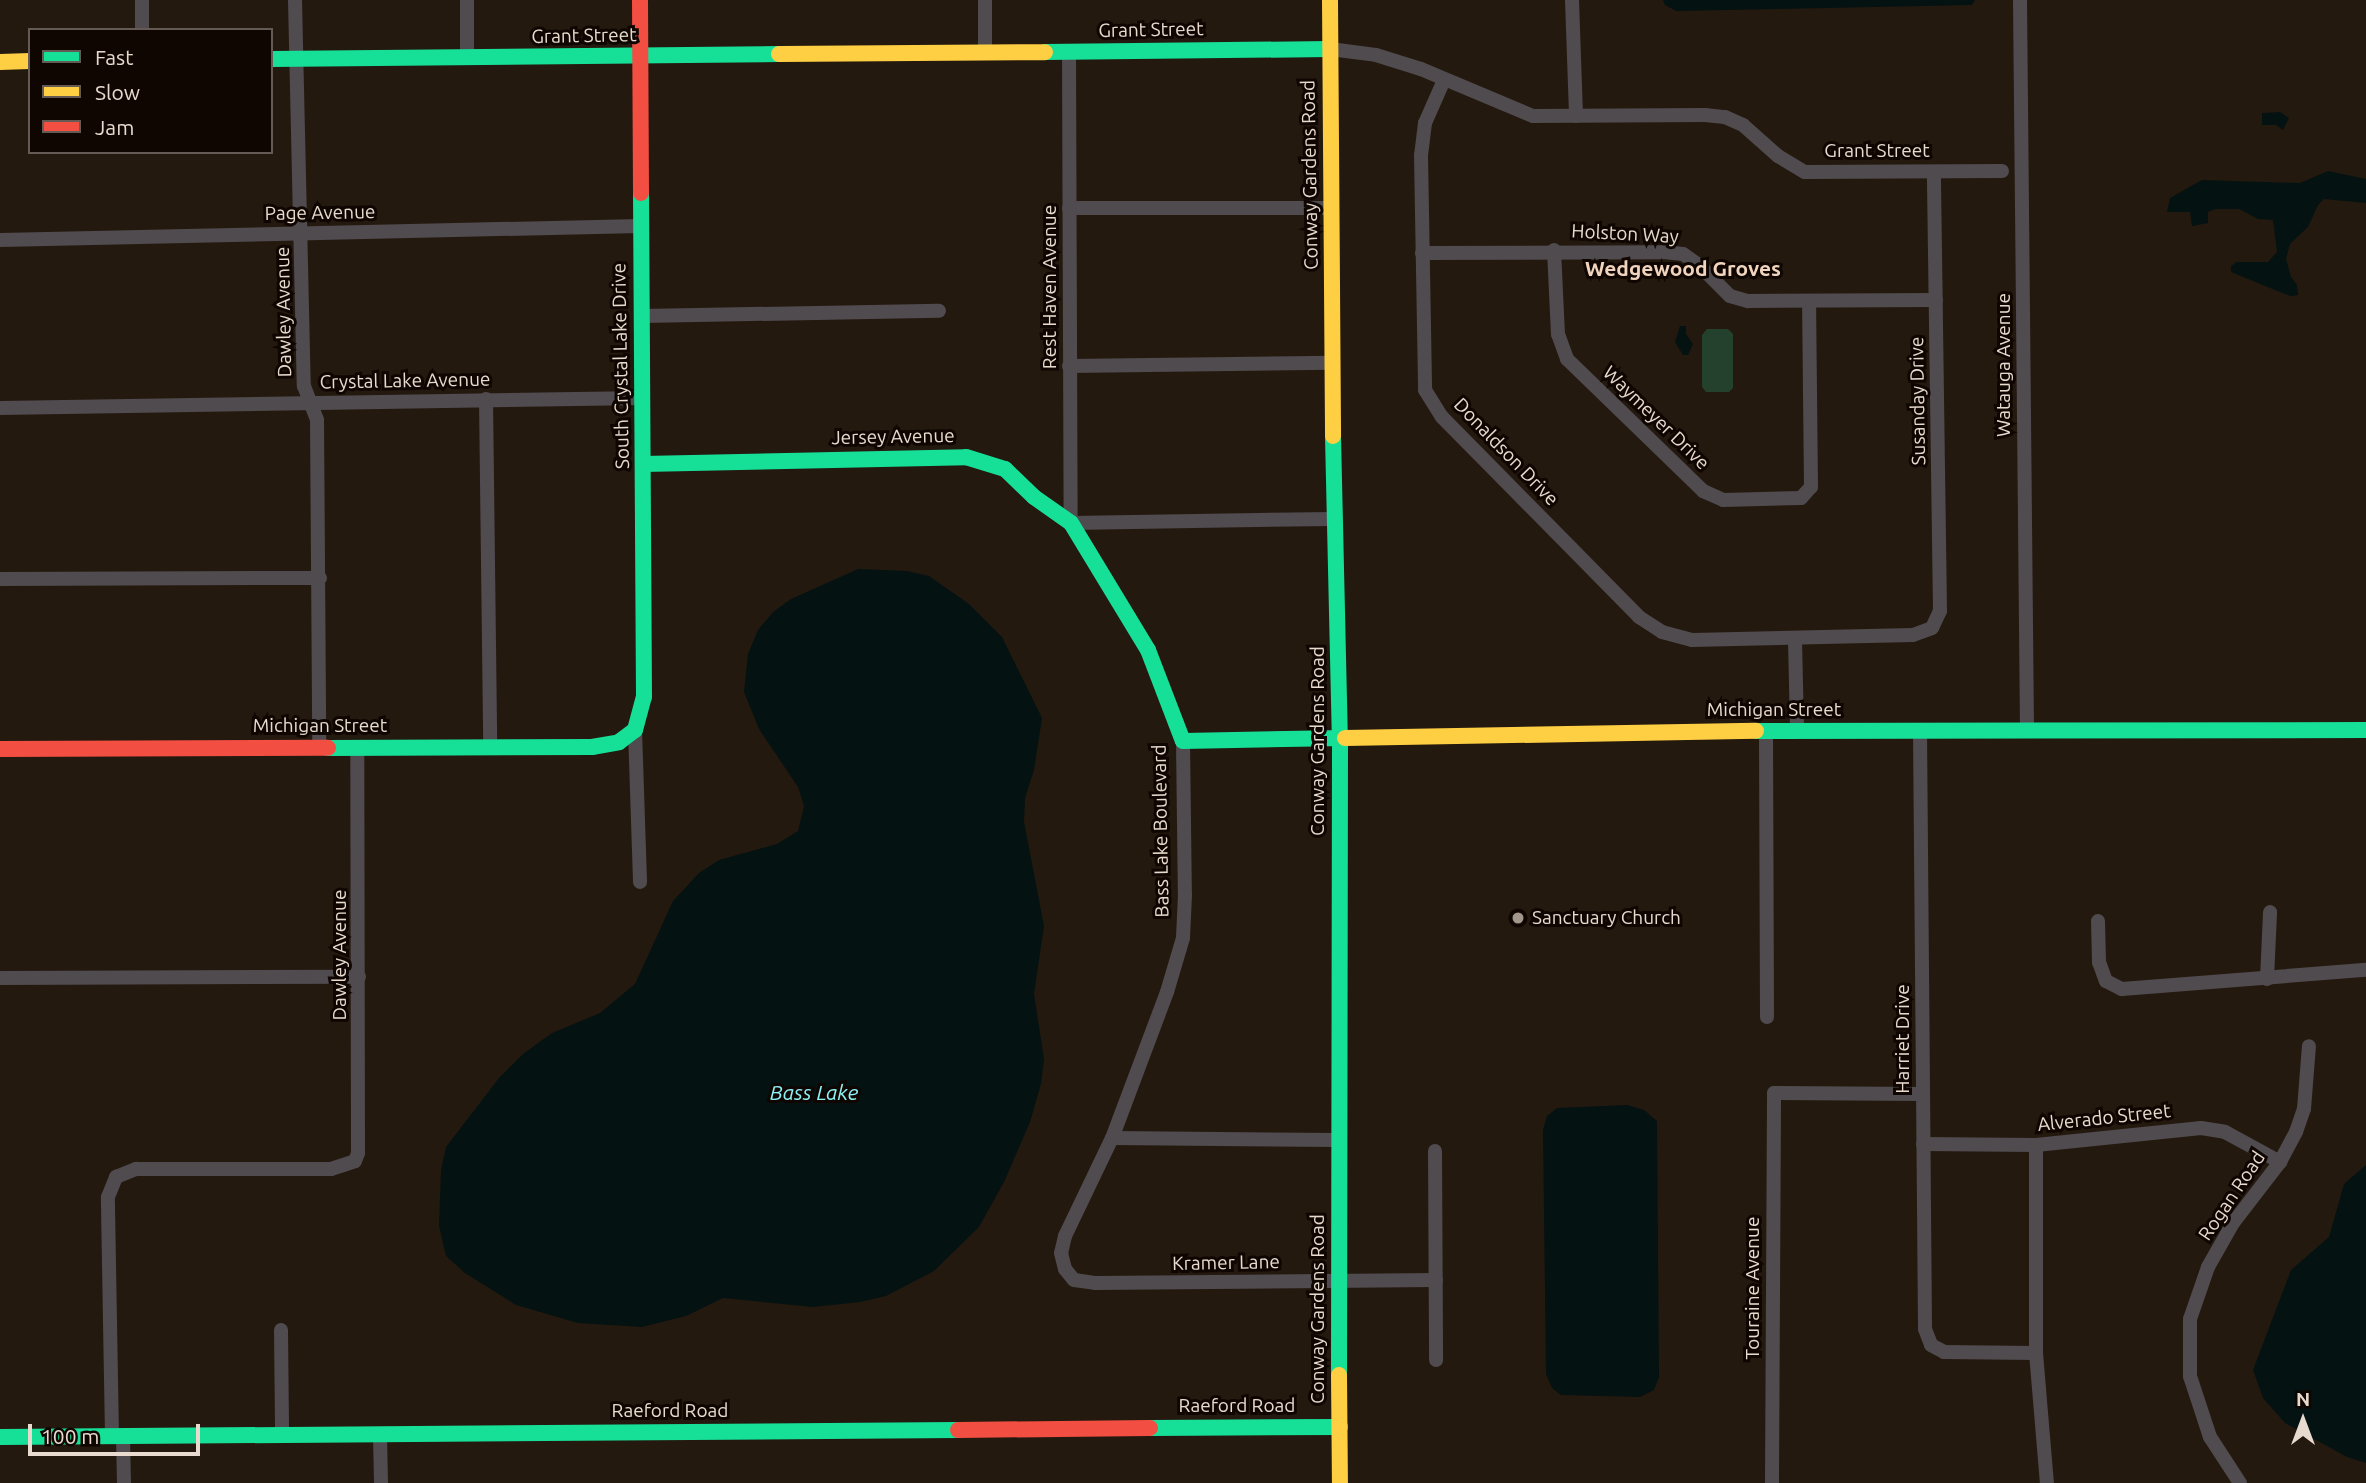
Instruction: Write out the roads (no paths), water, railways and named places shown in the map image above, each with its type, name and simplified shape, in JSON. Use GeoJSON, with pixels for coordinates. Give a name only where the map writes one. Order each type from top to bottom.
{"type":"FeatureCollection","features":[{"type":"Feature","properties":{"kind":"street"},"geometry":{"type":"LineString","coordinates":[[142,0],[142,28]]}},
{"type":"Feature","properties":{"kind":"street","name":"Dawley Avenue"},"geometry":{"type":"LineString","coordinates":[[295,0],[304,386],[317,420],[319,747]]}},
{"type":"Feature","properties":{"kind":"street"},"geometry":{"type":"LineString","coordinates":[[467,0],[467,58]]}},
{"type":"Feature","properties":{"kind":"street","name":"South Crystal Lake Drive"},"geometry":{"type":"LineString","coordinates":[[635,730],[644,697],[640,0]]}},
{"type":"Feature","properties":{"kind":"street"},"geometry":{"type":"LineString","coordinates":[[985,0],[985,52]]}},
{"type":"Feature","properties":{"kind":"street","name":"Conway Gardens Road"},"geometry":{"type":"LineString","coordinates":[[1330,0],[1333,519],[1340,738],[1337,1140],[1340,1483]]}},
{"type":"Feature","properties":{"kind":"street"},"geometry":{"type":"LineString","coordinates":[[1572,0],[1576,116]]}},
{"type":"Feature","properties":{"kind":"street","name":"Watauga Avenue"},"geometry":{"type":"LineString","coordinates":[[2020,0],[2027,729]]}},
{"type":"Feature","properties":{"kind":"street","name":"Grant Street"},"geometry":{"type":"LineString","coordinates":[[273,59],[1330,49],[1376,55],[1533,116],[1725,117],[1743,125],[1778,156],[1805,172],[2002,171]]}},
{"type":"Feature","properties":{"kind":"street","name":"Rest Haven Avenue"},"geometry":{"type":"LineString","coordinates":[[1069,52],[1071,523]]}},
{"type":"Feature","properties":{"kind":"street"},"geometry":{"type":"LineString","coordinates":[[0,62],[28,61]]}},
{"type":"Feature","properties":{"kind":"street","name":"Donaldson Drive"},"geometry":{"type":"LineString","coordinates":[[1444,80],[1425,123],[1421,155],[1425,390],[1442,417],[1639,617],[1662,632],[1692,640],[1796,640],[1913,635],[1932,628]]}},
{"type":"Feature","properties":{"kind":"street","name":"Susanday Drive"},"geometry":{"type":"LineString","coordinates":[[1932,628],[1940,611],[1934,172]]}},
{"type":"Feature","properties":{"kind":"street"},"geometry":{"type":"LineString","coordinates":[[1069,208],[1331,208]]}},
{"type":"Feature","properties":{"kind":"street","name":"Page Avenue"},"geometry":{"type":"LineString","coordinates":[[0,240],[641,226]]}},
{"type":"Feature","properties":{"kind":"street","name":"Holston Way"},"geometry":{"type":"LineString","coordinates":[[1422,253],[1554,250],[1683,254],[1700,266],[1730,296],[1748,302],[1936,300]]}},
{"type":"Feature","properties":{"kind":"street","name":"Waymeyer Drive"},"geometry":{"type":"LineString","coordinates":[[1554,250],[1558,334],[1567,359],[1703,491],[1723,500],[1801,498],[1811,487],[1809,303]]}},
{"type":"Feature","properties":{"kind":"street"},"geometry":{"type":"LineString","coordinates":[[642,316],[939,311]]}},
{"type":"Feature","properties":{"kind":"street"},"geometry":{"type":"LineString","coordinates":[[1069,366],[1333,363]]}},
{"type":"Feature","properties":{"kind":"street","name":"Crystal Lake Avenue"},"geometry":{"type":"LineString","coordinates":[[0,408],[643,398]]}},
{"type":"Feature","properties":{"kind":"street"},"geometry":{"type":"LineString","coordinates":[[486,399],[490,746]]}},
{"type":"Feature","properties":{"kind":"street","name":"Jersey Avenue"},"geometry":{"type":"LineString","coordinates":[[643,464],[966,457],[1005,469],[1034,497],[1071,523]]}},
{"type":"Feature","properties":{"kind":"street"},"geometry":{"type":"LineString","coordinates":[[1071,523],[1333,519]]}},
{"type":"Feature","properties":{"kind":"street","name":"Bass Lake Boulevard"},"geometry":{"type":"LineString","coordinates":[[1065,1269],[1061,1253],[1065,1236],[1112,1138],[1167,992],[1183,938],[1185,895],[1183,741],[1148,650],[1071,523]]}},
{"type":"Feature","properties":{"kind":"street"},"geometry":{"type":"LineString","coordinates":[[0,579],[320,578]]}},
{"type":"Feature","properties":{"kind":"street"},"geometry":{"type":"LineString","coordinates":[[1796,640],[1797,731]]}},
{"type":"Feature","properties":{"kind":"street"},"geometry":{"type":"LineString","coordinates":[[635,730],[640,882]]}},
{"type":"Feature","properties":{"kind":"street","name":"Michigan Street"},"geometry":{"type":"LineString","coordinates":[[0,750],[605,746],[628,737],[635,730]]}},
{"type":"Feature","properties":{"kind":"street","name":"Harriet Drive"},"geometry":{"type":"LineString","coordinates":[[1920,730],[1925,1329],[1931,1345],[1944,1352],[2036,1353]]}},
{"type":"Feature","properties":{"kind":"street","name":"Michigan Street"},"geometry":{"type":"LineString","coordinates":[[1183,741],[1766,731],[2366,730]]}},
{"type":"Feature","properties":{"kind":"street"},"geometry":{"type":"LineString","coordinates":[[1766,731],[1767,1017]]}},
{"type":"Feature","properties":{"kind":"street","name":"Dawley Avenue"},"geometry":{"type":"LineString","coordinates":[[117,1436],[108,1197],[116,1177],[136,1169],[331,1168],[355,1161],[360,1142],[357,747]]}},
{"type":"Feature","properties":{"kind":"street"},"geometry":{"type":"LineString","coordinates":[[2267,979],[2270,912]]}},
{"type":"Feature","properties":{"kind":"street"},"geometry":{"type":"LineString","coordinates":[[2098,921],[2099,962],[2106,981],[2122,989],[2366,970]]}},
{"type":"Feature","properties":{"kind":"street"},"geometry":{"type":"LineString","coordinates":[[0,978],[359,977]]}},
{"type":"Feature","properties":{"kind":"street","name":"Rogan Road"},"geometry":{"type":"LineString","coordinates":[[2240,1483],[2210,1437],[2190,1376],[2190,1318],[2208,1267],[2233,1223],[2280,1162],[2304,1109],[2309,1046]]}},
{"type":"Feature","properties":{"kind":"street","name":"Touraine Avenue"},"geometry":{"type":"LineString","coordinates":[[1772,1483],[1774,1093],[1923,1094]]}},
{"type":"Feature","properties":{"kind":"street","name":"Alverado Street"},"geometry":{"type":"LineString","coordinates":[[1923,1144],[2036,1145],[2201,1128],[2237,1137],[2280,1162]]}},
{"type":"Feature","properties":{"kind":"street"},"geometry":{"type":"LineString","coordinates":[[1112,1138],[1337,1140]]}},
{"type":"Feature","properties":{"kind":"street"},"geometry":{"type":"LineString","coordinates":[[2036,1145],[2036,1353],[2046,1483]]}},
{"type":"Feature","properties":{"kind":"street"},"geometry":{"type":"LineString","coordinates":[[1436,1151],[1436,1360]]}},
{"type":"Feature","properties":{"kind":"street","name":"Kramer Lane"},"geometry":{"type":"LineString","coordinates":[[1065,1269],[1074,1280],[1095,1283],[1436,1280]]}},
{"type":"Feature","properties":{"kind":"street"},"geometry":{"type":"LineString","coordinates":[[281,1331],[282,1434]]}},
{"type":"Feature","properties":{"kind":"street","name":"Raeford Road"},"geometry":{"type":"LineString","coordinates":[[0,1437],[1340,1427]]}},
{"type":"Feature","properties":{"kind":"street"},"geometry":{"type":"LineString","coordinates":[[380,1435],[381,1483]]}},
{"type":"Feature","properties":{"kind":"street"},"geometry":{"type":"LineString","coordinates":[[117,1436],[124,1483]]}},
{"type":"Feature","properties":{"kind":"water"},"geometry":{"type":"Polygon","coordinates":[[[1663,0],[1975,0],[1972,5],[1676,11],[1665,5],[1663,0]]]}},
{"type":"Feature","properties":{"kind":"water"},"geometry":{"type":"Polygon","coordinates":[[[2280,112],[2289,118],[2283,130],[2276,125],[2262,125],[2262,113],[2280,112]]]}},
{"type":"Feature","properties":{"kind":"water"},"geometry":{"type":"Polygon","coordinates":[[[2328,171],[2366,179],[2366,203],[2324,199],[2318,205],[2308,227],[2290,244],[2286,259],[2291,277],[2297,285],[2298,295],[2290,296],[2231,272],[2231,266],[2237,262],[2268,262],[2277,252],[2273,220],[2258,219],[2239,209],[2216,209],[2208,212],[2208,223],[2192,226],[2190,212],[2167,212],[2170,198],[2202,180],[2300,183],[2328,171]]]}},
{"type":"Feature","properties":{"kind":"water"},"geometry":{"type":"Polygon","coordinates":[[[1680,326],[1686,326],[1686,334],[1693,344],[1688,355],[1683,355],[1675,342],[1680,326]]]}},
{"type":"Feature","properties":{"kind":"water","name":"Bass Lake"},"geometry":{"type":"Polygon","coordinates":[[[858,569],[907,571],[929,576],[969,604],[1002,637],[1042,718],[1034,770],[1025,798],[1024,822],[1044,926],[1034,994],[1044,1059],[1041,1084],[1030,1122],[1004,1182],[979,1227],[934,1271],[886,1296],[813,1307],[723,1298],[686,1316],[642,1327],[578,1323],[516,1305],[465,1273],[446,1256],[439,1226],[441,1170],[446,1147],[499,1078],[523,1054],[552,1033],[600,1013],[635,984],[673,901],[699,873],[719,860],[777,844],[798,831],[804,806],[798,787],[759,729],[744,692],[748,654],[758,630],[773,612],[791,599],[858,569]]]}},
{"type":"Feature","properties":{"kind":"water"},"geometry":{"type":"Polygon","coordinates":[[[1627,1105],[1644,1110],[1657,1121],[1659,1377],[1654,1390],[1640,1397],[1561,1395],[1552,1388],[1546,1374],[1543,1130],[1547,1116],[1557,1108],[1627,1105]]]}},
{"type":"Feature","properties":{"kind":"water"},"geometry":{"type":"Polygon","coordinates":[[[2366,1165],[2366,1463],[2347,1457],[2285,1423],[2263,1398],[2253,1370],[2291,1270],[2329,1237],[2344,1184],[2366,1165]]]}},
{"type":"Feature","properties":{"kind":"place","name":"Sanctuary Church"},"geometry":{"type":"Point","coordinates":[1518,918]}},
{"type":"Feature","properties":{"kind":"district","name":"Wedgewood Groves"},"geometry":{"type":"Point","coordinates":[1683,268]}}]}
